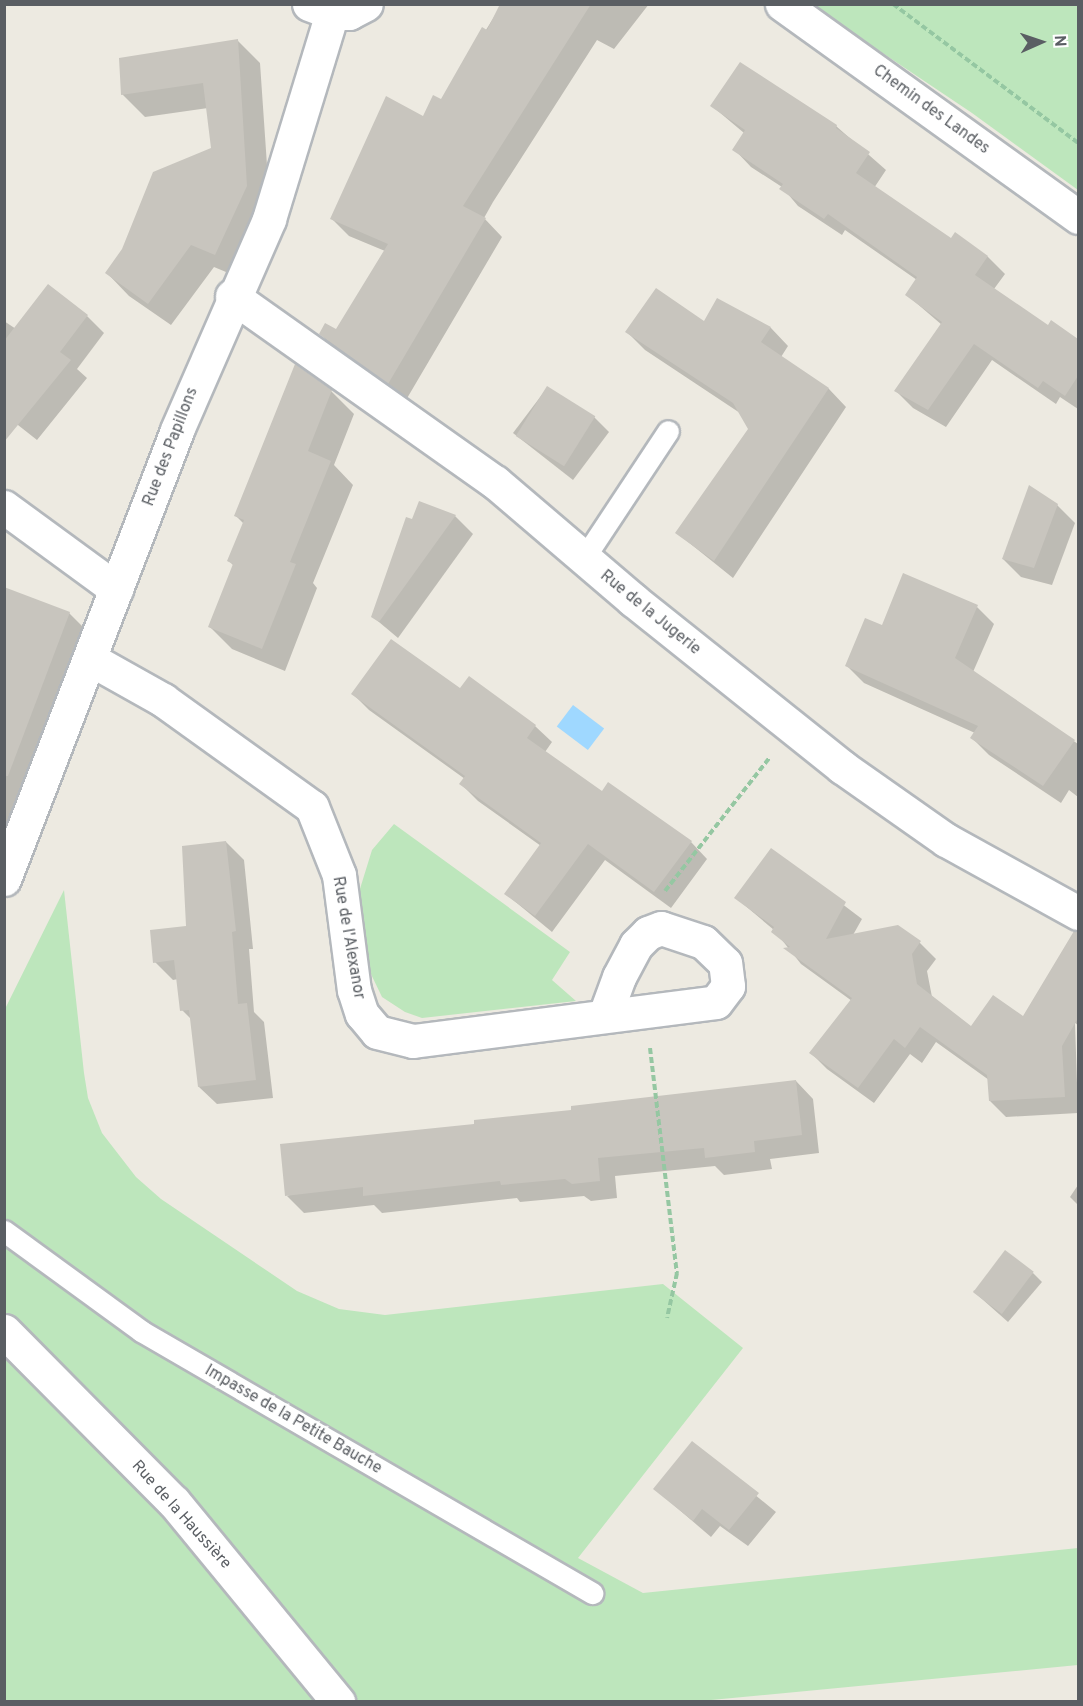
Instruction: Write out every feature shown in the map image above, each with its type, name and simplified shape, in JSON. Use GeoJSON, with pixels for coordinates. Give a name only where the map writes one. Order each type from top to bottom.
{"type":"FeatureCollection","features":[{"type":"Feature","properties":{"kind":"street"},"geometry":{"type":"LineString","coordinates":[[321,9],[349,13],[366,4]]}},
{"type":"Feature","properties":{"kind":"street","name":"Chemin des Landes"},"geometry":{"type":"LineString","coordinates":[[782,4],[1078,217]]}},
{"type":"Feature","properties":{"kind":"street","name":"Rue des Papillons"},"geometry":{"type":"LineString","coordinates":[[4,879],[232,296],[269,219],[321,9]]}},
{"type":"Feature","properties":{"kind":"street","name":"Rue de la Jugerie"},"geometry":{"type":"LineString","coordinates":[[232,296],[495,482],[792,728],[946,840],[1078,913]]}},
{"type":"Feature","properties":{"kind":"street"},"geometry":{"type":"LineString","coordinates":[[4,507],[116,589]]}},
{"type":"Feature","properties":{"kind":"street","name":"Rue de l'Alexanor"},"geometry":{"type":"LineString","coordinates":[[90,659],[163,700],[312,807],[339,874],[354,990],[362,1014],[377,1032],[414,1041],[716,1002],[728,986],[725,963],[703,942],[661,928]]}},
{"type":"Feature","properties":{"kind":"street"},"geometry":{"type":"LineString","coordinates":[[605,1015],[636,945],[648,933],[661,928]]}},
{"type":"Feature","properties":{"kind":"street","name":"Rue de la Haussière"},"geometry":{"type":"LineString","coordinates":[[4,1331],[174,1502],[330,1692]]}},
{"type":"Feature","properties":{"kind":"lane"},"geometry":{"type":"LineString","coordinates":[[584,558],[668,431]]}},
{"type":"Feature","properties":{"kind":"lane","name":"Impasse de la Petite Bauche"},"geometry":{"type":"LineString","coordinates":[[4,1231],[141,1331],[592,1593]]}},
{"type":"Feature","properties":{"kind":"path"},"geometry":{"type":"LineString","coordinates":[[893,4],[1078,143]]}},
{"type":"Feature","properties":{"kind":"path"},"geometry":{"type":"LineString","coordinates":[[661,928],[661,897],[792,728]]}},
{"type":"Feature","properties":{"kind":"path"},"geometry":{"type":"LineString","coordinates":[[646,1012],[677,1273],[667,1318]]}},
{"type":"Feature","properties":{"kind":"green space"},"geometry":{"type":"Polygon","coordinates":[[[811,5],[1078,5],[1078,190],[972,113],[811,5]]]}},
{"type":"Feature","properties":{"kind":"green space"},"geometry":{"type":"Polygon","coordinates":[[[394,824],[570,952],[552,980],[576,1001],[422,1018],[405,1012],[382,997],[369,970],[359,892],[372,850],[394,824]]]}},
{"type":"Feature","properties":{"kind":"green space"},"geometry":{"type":"Polygon","coordinates":[[[64,890],[84,1073],[88,1098],[102,1133],[136,1177],[161,1199],[297,1291],[339,1309],[385,1315],[663,1284],[743,1348],[578,1558],[643,1593],[1078,1548],[1078,1665],[690,1702],[5,1701],[4,1011],[64,890]]]}},
{"type":"Feature","properties":{"kind":"water"},"geometry":{"type":"Polygon","coordinates":[[[573,705],[604,728],[588,750],[557,727],[573,705]]]}},
{"type":"Feature","properties":{"kind":"building"},"geometry":{"type":"Polygon","coordinates":[[[500,4],[591,4],[463,206],[486,218],[388,384],[319,334],[325,323],[336,329],[388,244],[330,219],[386,96],[423,116],[433,95],[441,99],[482,27],[487,30],[500,4]]]}},
{"type":"Feature","properties":{"kind":"building"},"geometry":{"type":"Polygon","coordinates":[[[238,39],[247,186],[215,255],[191,245],[148,304],[105,273],[122,249],[153,172],[211,148],[203,83],[121,95],[119,58],[238,39]]]}},
{"type":"Feature","properties":{"kind":"building"},"geometry":{"type":"Polygon","coordinates":[[[740,62],[837,125],[836,128],[870,152],[856,173],[951,238],[955,232],[988,256],[975,275],[1048,325],[1051,320],[1078,339],[1078,376],[1065,396],[1043,381],[1038,388],[974,344],[928,410],[894,391],[942,322],[905,295],[917,277],[828,214],[824,219],[779,189],[783,184],[732,150],[745,130],[710,106],[740,62]]]}},
{"type":"Feature","properties":{"kind":"building"},"geometry":{"type":"Polygon","coordinates":[[[48,284],[88,315],[60,352],[71,360],[4,442],[4,341],[48,284]]]}},
{"type":"Feature","properties":{"kind":"building"},"geometry":{"type":"Polygon","coordinates":[[[656,288],[704,321],[717,298],[771,327],[761,342],[829,388],[714,561],[675,533],[748,429],[733,403],[625,332],[656,288]]]}},
{"type":"Feature","properties":{"kind":"building"},"geometry":{"type":"Polygon","coordinates":[[[295,364],[332,390],[308,451],[331,461],[290,562],[296,564],[262,649],[208,627],[233,564],[227,561],[244,520],[234,516],[295,364]]]}},
{"type":"Feature","properties":{"kind":"building"},"geometry":{"type":"Polygon","coordinates":[[[547,386],[595,416],[564,466],[516,436],[547,386]]]}},
{"type":"Feature","properties":{"kind":"building"},"geometry":{"type":"Polygon","coordinates":[[[1029,485],[1058,504],[1034,568],[1002,559],[1029,485]]]}},
{"type":"Feature","properties":{"kind":"building"},"geometry":{"type":"Polygon","coordinates":[[[419,501],[456,515],[379,622],[371,617],[406,517],[412,519],[419,501]]]}},
{"type":"Feature","properties":{"kind":"building"},"geometry":{"type":"Polygon","coordinates":[[[903,573],[978,605],[955,658],[1075,740],[1043,786],[970,738],[978,726],[845,666],[865,618],[882,625],[903,573]]]}},
{"type":"Feature","properties":{"kind":"building"},"geometry":{"type":"Polygon","coordinates":[[[4,587],[70,612],[8,776],[4,776],[4,587]]]}},
{"type":"Feature","properties":{"kind":"building"},"geometry":{"type":"Polygon","coordinates":[[[391,639],[460,688],[469,676],[536,725],[527,738],[602,791],[608,782],[692,841],[654,892],[588,844],[535,916],[504,894],[541,843],[459,784],[465,776],[351,694],[391,639]]]}},
{"type":"Feature","properties":{"kind":"building"},"geometry":{"type":"Polygon","coordinates":[[[226,841],[236,931],[232,932],[238,1004],[247,1003],[256,1080],[198,1087],[189,1010],[180,1011],[174,960],[153,963],[150,930],[186,926],[182,846],[226,841]]]}},
{"type":"Feature","properties":{"kind":"building"},"geometry":{"type":"Polygon","coordinates":[[[771,848],[846,902],[826,939],[898,925],[921,941],[912,954],[917,984],[971,1026],[993,995],[1023,1016],[1074,931],[1078,932],[1078,1018],[1062,1046],[1065,1097],[989,1101],[987,1075],[920,1027],[905,1048],[894,1039],[858,1088],[809,1053],[852,998],[783,948],[790,947],[771,932],[774,927],[734,898],[771,848]]]}},
{"type":"Feature","properties":{"kind":"building"},"geometry":{"type":"Polygon","coordinates":[[[796,1080],[802,1135],[754,1141],[755,1152],[705,1158],[704,1148],[598,1158],[600,1181],[572,1184],[565,1179],[501,1185],[500,1181],[363,1196],[363,1187],[285,1196],[280,1144],[474,1124],[474,1120],[571,1110],[571,1106],[796,1080]]]}},
{"type":"Feature","properties":{"kind":"building"},"geometry":{"type":"Polygon","coordinates":[[[1005,1250],[1034,1272],[1002,1314],[973,1292],[1005,1250]]]}},
{"type":"Feature","properties":{"kind":"building"},"geometry":{"type":"Polygon","coordinates":[[[692,1441],[759,1493],[729,1530],[702,1509],[693,1521],[653,1489],[692,1441]]]}}]}
